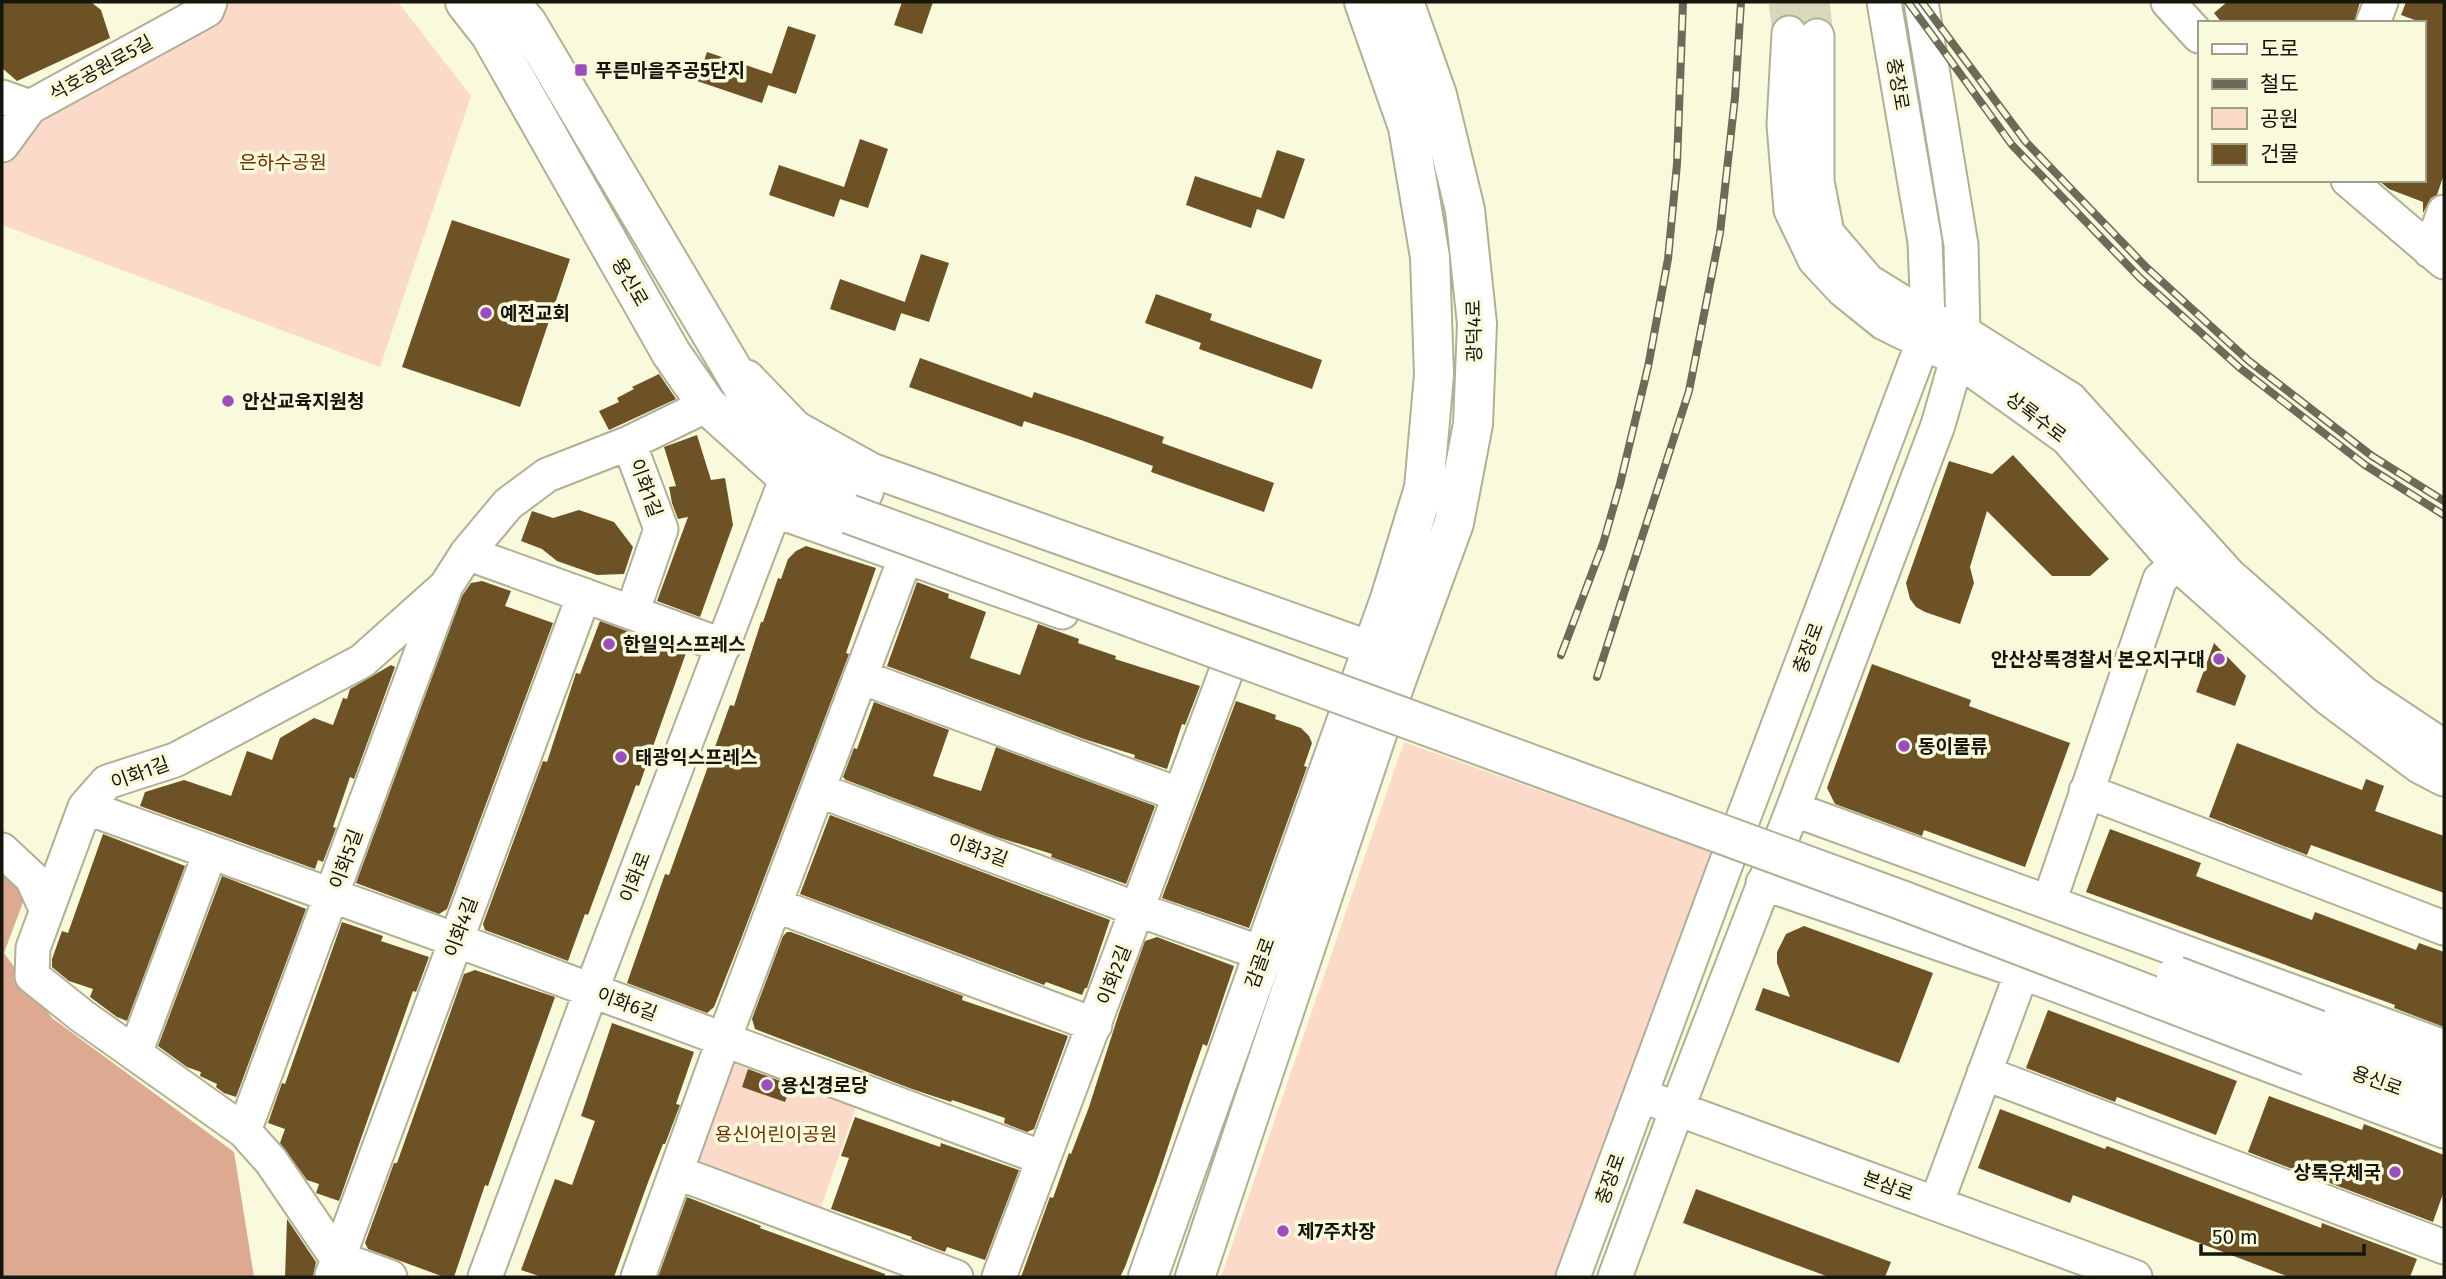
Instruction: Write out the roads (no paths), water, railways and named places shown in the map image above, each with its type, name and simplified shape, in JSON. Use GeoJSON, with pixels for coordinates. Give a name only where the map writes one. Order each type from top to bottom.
{"type":"FeatureCollection","features":[{"type":"Feature","properties":{"kind":"main road","name":"용신로"},"geometry":{"type":"LineString","coordinates":[[465,2],[490,34],[671,353],[707,405],[780,494],[856,502]]}},
{"type":"Feature","properties":{"kind":"main road"},"geometry":{"type":"LineString","coordinates":[[509,2],[527,23],[768,431],[856,502],[1891,896],[2314,1043]]}},
{"type":"Feature","properties":{"kind":"main road"},"geometry":{"type":"LineString","coordinates":[[1364,2],[1408,127],[1430,257],[1434,374],[1423,488],[1390,599],[1388,654]]}},
{"type":"Feature","properties":{"kind":"main road","name":"광덕4로"},"geometry":{"type":"LineString","coordinates":[[1388,654],[1454,523],[1473,424],[1477,324],[1465,210],[1437,95],[1404,2]]}},
{"type":"Feature","properties":{"kind":"main road","name":"감골로"},"geometry":{"type":"LineString","coordinates":[[1195,1277],[1366,717],[1388,654]]}},
{"type":"Feature","properties":{"kind":"main road","name":"감골로"},"geometry":{"type":"LineString","coordinates":[[1148,1277],[1264,954],[1366,717]]}},
{"type":"Feature","properties":{"kind":"main road","name":"용신로"},"geometry":{"type":"LineString","coordinates":[[2314,1043],[2444,1076]]}},
{"type":"Feature","properties":{"kind":"main road","name":"용신로"},"geometry":{"type":"LineString","coordinates":[[2314,1043],[2444,1105]]}},
{"type":"Feature","properties":{"kind":"street","name":"충장로"},"geometry":{"type":"LineString","coordinates":[[1573,1277],[1721,877],[1912,377],[1926,330],[1925,242],[1884,2]]}},
{"type":"Feature","properties":{"kind":"street","name":"충장로"},"geometry":{"type":"LineString","coordinates":[[1615,1277],[1938,425],[1960,345],[1961,245],[1921,2]]}},
{"type":"Feature","properties":{"kind":"street"},"geometry":{"type":"LineString","coordinates":[[2168,2],[2198,35]]}},
{"type":"Feature","properties":{"kind":"street"},"geometry":{"type":"LineString","coordinates":[[2374,21],[2381,2]]}},
{"type":"Feature","properties":{"kind":"street","name":"석호공원로5길"},"geometry":{"type":"LineString","coordinates":[[2,145],[16,102],[200,5]]}},
{"type":"Feature","properties":{"kind":"street","name":"상록수로"},"geometry":{"type":"LineString","coordinates":[[1803,34],[1817,181],[1827,233],[1868,281],[1926,330],[2070,399],[2229,575],[2363,693],[2444,747]]}},
{"type":"Feature","properties":{"kind":"street"},"geometry":{"type":"LineString","coordinates":[[2350,182],[2437,256]]}},
{"type":"Feature","properties":{"kind":"street"},"geometry":{"type":"LineString","coordinates":[[2437,256],[2444,212]]}},
{"type":"Feature","properties":{"kind":"street"},"geometry":{"type":"LineString","coordinates":[[717,345],[796,428],[871,470],[1388,654]]}},
{"type":"Feature","properties":{"kind":"street","name":"상록수로"},"geometry":{"type":"LineString","coordinates":[[1960,345],[2067,438],[2177,564],[2328,698],[2419,766],[2444,779]]}},
{"type":"Feature","properties":{"kind":"street","name":"이화1길"},"geometry":{"type":"LineString","coordinates":[[334,1268],[271,1161],[244,1131],[82,1016],[32,976],[33,948],[85,807],[107,782],[175,760],[362,661],[446,586],[467,553],[508,504],[547,475],[629,443],[707,405]]}},
{"type":"Feature","properties":{"kind":"street","name":"이화1길"},"geometry":{"type":"LineString","coordinates":[[629,443],[661,529],[632,613]]}},
{"type":"Feature","properties":{"kind":"street"},"geometry":{"type":"LineString","coordinates":[[780,494],[906,556],[1226,672],[1366,717]]}},
{"type":"Feature","properties":{"kind":"street","name":"이화로"},"geometry":{"type":"LineString","coordinates":[[485,1277],[780,494]]}},
{"type":"Feature","properties":{"kind":"street"},"geometry":{"type":"LineString","coordinates":[[467,553],[724,646]]}},
{"type":"Feature","properties":{"kind":"street"},"geometry":{"type":"LineString","coordinates":[[638,1277],[724,1039],[906,556]]}},
{"type":"Feature","properties":{"kind":"street"},"geometry":{"type":"LineString","coordinates":[[2049,902],[2160,579],[2177,564]]}},
{"type":"Feature","properties":{"kind":"street","name":"이화5길"},"geometry":{"type":"LineString","coordinates":[[244,1131],[446,586]]}},
{"type":"Feature","properties":{"kind":"street","name":"이화4길"},"geometry":{"type":"LineString","coordinates":[[334,1268],[584,595]]}},
{"type":"Feature","properties":{"kind":"street","name":"이화2길"},"geometry":{"type":"LineString","coordinates":[[999,1277],[1042,1158],[1139,910],[1226,672]]}},
{"type":"Feature","properties":{"kind":"street"},"geometry":{"type":"LineString","coordinates":[[861,677],[1180,795]]}},
{"type":"Feature","properties":{"kind":"street","name":"이화3길"},"geometry":{"type":"LineString","coordinates":[[818,790],[1264,954]]}},
{"type":"Feature","properties":{"kind":"street"},"geometry":{"type":"LineString","coordinates":[[2086,791],[2444,928]]}},
{"type":"Feature","properties":{"kind":"street","name":"이화6길"},"geometry":{"type":"LineString","coordinates":[[85,807],[456,940],[1042,1158]]}},
{"type":"Feature","properties":{"kind":"street"},"geometry":{"type":"LineString","coordinates":[[1793,809],[2444,1047]]}},
{"type":"Feature","properties":{"kind":"street"},"geometry":{"type":"LineString","coordinates":[[2,850],[32,878],[46,909]]}},
{"type":"Feature","properties":{"kind":"street"},"geometry":{"type":"LineString","coordinates":[[135,1053],[210,853]]}},
{"type":"Feature","properties":{"kind":"street"},"geometry":{"type":"LineString","coordinates":[[1763,883],[2022,972],[2444,1131]]}},
{"type":"Feature","properties":{"kind":"street"},"geometry":{"type":"LineString","coordinates":[[775,905],[1095,1026]]}},
{"type":"Feature","properties":{"kind":"street"},"geometry":{"type":"LineString","coordinates":[[1936,1204],[2022,972]]}},
{"type":"Feature","properties":{"kind":"street"},"geometry":{"type":"LineString","coordinates":[[1984,1073],[2444,1247]]}},
{"type":"Feature","properties":{"kind":"street","name":"본삼로"},"geometry":{"type":"LineString","coordinates":[[1641,1095],[2135,1277]]}},
{"type":"Feature","properties":{"kind":"street"},"geometry":{"type":"LineString","coordinates":[[676,1171],[956,1277]]}},
{"type":"Feature","properties":{"kind":"street"},"geometry":{"type":"LineString","coordinates":[[334,1268],[390,1277]]}},
{"type":"Feature","properties":{"kind":"tunnel"},"geometry":{"type":"LineString","coordinates":[[1785,2],[1789,33]]}},
{"type":"Feature","properties":{"kind":"tunnel"},"geometry":{"type":"LineString","coordinates":[[1813,2],[1817,36]]}},
{"type":"Feature","properties":{"kind":"railway"},"geometry":{"type":"LineString","coordinates":[[1561,655],[1603,544],[1648,367],[1668,259],[1677,164],[1683,2]]}},
{"type":"Feature","properties":{"kind":"railway"},"geometry":{"type":"LineString","coordinates":[[1597,677],[1689,391],[1720,233],[1735,97],[1741,2]]}},
{"type":"Feature","properties":{"kind":"railway"},"geometry":{"type":"LineString","coordinates":[[1908,2],[2012,145],[2140,278],[2240,368],[2365,465],[2444,515]]}},
{"type":"Feature","properties":{"kind":"railway"},"geometry":{"type":"LineString","coordinates":[[1922,2],[2026,142],[2146,267],[2249,361],[2372,456],[2444,501]]}},
{"type":"Feature","properties":{"kind":"place","name":"푸른마을주공5단지"},"geometry":{"type":"Point","coordinates":[581,70]}},
{"type":"Feature","properties":{"kind":"place","name":"예전교회"},"geometry":{"type":"Point","coordinates":[486,313]}},
{"type":"Feature","properties":{"kind":"place","name":"안산교육지원청"},"geometry":{"type":"Point","coordinates":[228,401]}},
{"type":"Feature","properties":{"kind":"place","name":"한일익스프레스"},"geometry":{"type":"Point","coordinates":[609,644]}},
{"type":"Feature","properties":{"kind":"place","name":"안산상록경찰서 본오지구대"},"geometry":{"type":"Point","coordinates":[2219,659]}},
{"type":"Feature","properties":{"kind":"place","name":"동이물류"},"geometry":{"type":"Point","coordinates":[1904,746]}},
{"type":"Feature","properties":{"kind":"place","name":"태광익스프레스"},"geometry":{"type":"Point","coordinates":[621,757]}},
{"type":"Feature","properties":{"kind":"place","name":"용신경로당"},"geometry":{"type":"Point","coordinates":[767,1085]}},
{"type":"Feature","properties":{"kind":"place","name":"상록우체국"},"geometry":{"type":"Point","coordinates":[2395,1172]}},
{"type":"Feature","properties":{"kind":"place","name":"제7주차장"},"geometry":{"type":"Point","coordinates":[1283,1231]}},
{"type":"Feature","properties":{"kind":"park label","name":"은하수공원"},"geometry":{"type":"Point","coordinates":[283,162]}},
{"type":"Feature","properties":{"kind":"park label","name":"용신어린이공원"},"geometry":{"type":"Point","coordinates":[776,1134]}}]}
